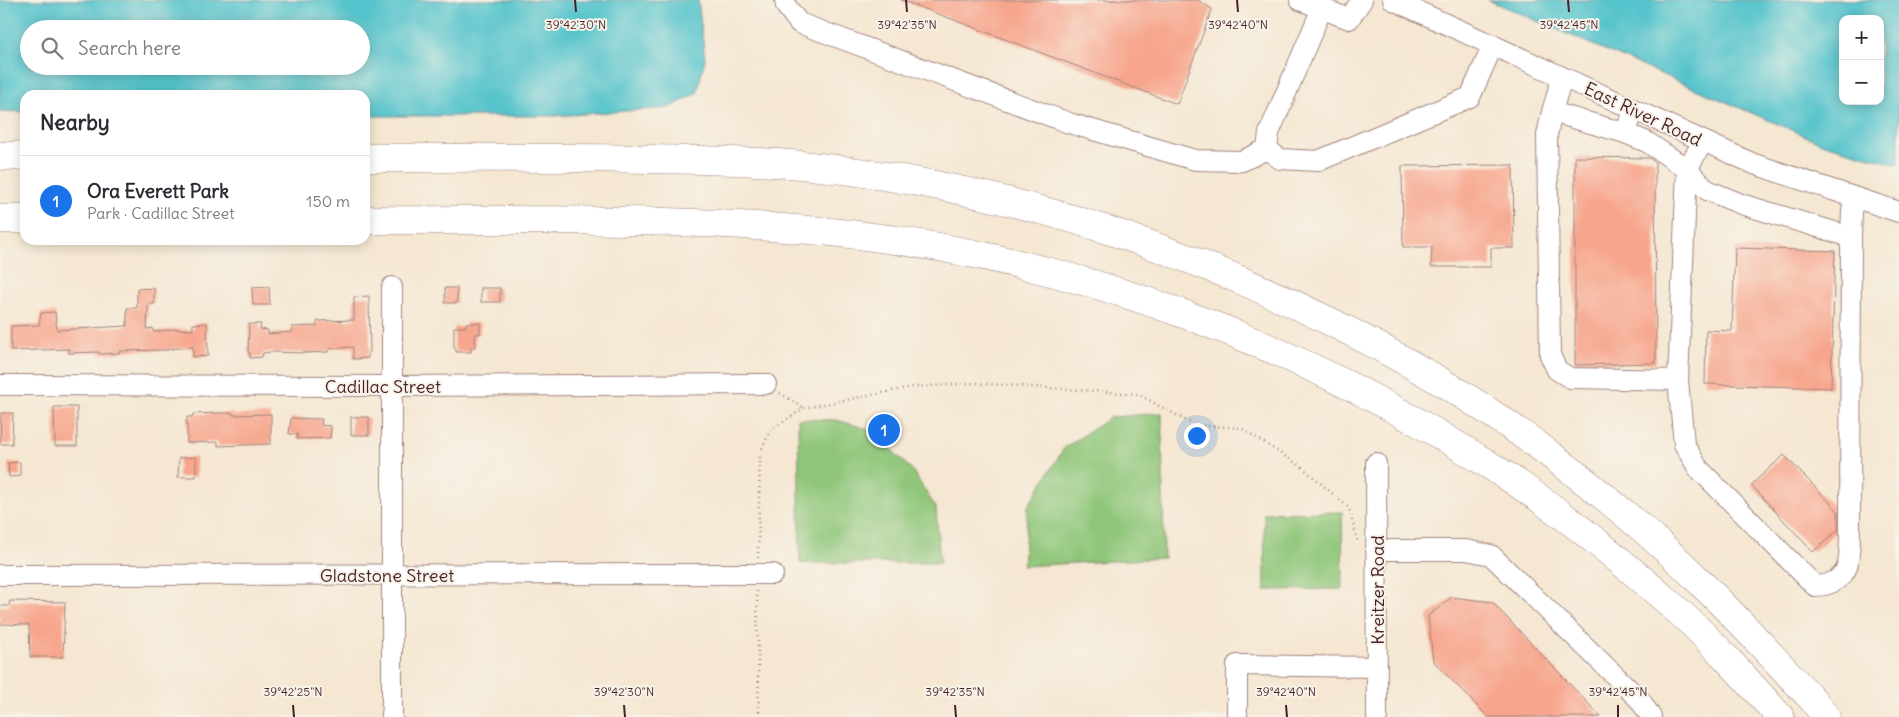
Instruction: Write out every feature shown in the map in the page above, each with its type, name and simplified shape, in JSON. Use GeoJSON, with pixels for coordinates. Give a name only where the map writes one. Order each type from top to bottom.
{"type":"FeatureCollection","features":[{"type":"Feature","properties":{"kind":"highway"},"geometry":{"type":"LineString","coordinates":[[0,156],[20,156]]}},
{"type":"Feature","properties":{"kind":"highway"},"geometry":{"type":"LineString","coordinates":[[370,158],[604,158],[797,165],[855,172],[971,192],[1028,205],[1156,246],[1298,306],[1402,358],[1454,389],[1558,460],[1656,542],[1706,587],[1813,700],[1826,717]]}},
{"type":"Feature","properties":{"kind":"highway"},"geometry":{"type":"LineString","coordinates":[[0,219],[20,219]]}},
{"type":"Feature","properties":{"kind":"highway"},"geometry":{"type":"LineString","coordinates":[[370,220],[586,220],[729,224],[849,234],[926,245],[1010,261],[1172,308],[1287,356],[1386,404],[1507,476],[1611,554],[1679,612],[1720,652],[1780,717]]}},
{"type":"Feature","properties":{"kind":"street"},"geometry":{"type":"LineString","coordinates":[[785,0],[786,6],[799,24],[1069,123],[1195,160],[1242,161],[1267,149]]}},
{"type":"Feature","properties":{"kind":"street"},"geometry":{"type":"LineString","coordinates":[[1300,0],[1349,19],[1362,0]]}},
{"type":"Feature","properties":{"kind":"street","name":"East River Road"},"geometry":{"type":"LineString","coordinates":[[1393,0],[1754,164],[1899,212]]}},
{"type":"Feature","properties":{"kind":"street"},"geometry":{"type":"LineString","coordinates":[[1267,149],[1269,133],[1322,8]]}},
{"type":"Feature","properties":{"kind":"street"},"geometry":{"type":"LineString","coordinates":[[1267,149],[1280,159],[1318,161],[1470,97],[1493,45]]}},
{"type":"Feature","properties":{"kind":"street"},"geometry":{"type":"LineString","coordinates":[[1562,77],[1547,135],[1550,355],[1557,370],[1570,378],[1678,380]]}},
{"type":"Feature","properties":{"kind":"street"},"geometry":{"type":"LineString","coordinates":[[1625,133],[1633,110]]}},
{"type":"Feature","properties":{"kind":"street"},"geometry":{"type":"LineString","coordinates":[[1552,112],[1625,133],[1647,142],[1687,169],[1707,190],[1741,204],[1851,237]]}},
{"type":"Feature","properties":{"kind":"street"},"geometry":{"type":"LineString","coordinates":[[1703,142],[1687,169],[1678,380],[1684,444],[1698,468],[1815,586],[1824,586],[1836,581],[1847,567],[1850,524],[1851,237],[1854,198]]}},
{"type":"Feature","properties":{"kind":"street"},"geometry":{"type":"LineString","coordinates":[[392,287],[392,717]]}},
{"type":"Feature","properties":{"kind":"street","name":"Cadillac Street"},"geometry":{"type":"LineString","coordinates":[[0,385],[393,386],[766,384]]}},
{"type":"Feature","properties":{"kind":"street","name":"Kreitzer Road"},"geometry":{"type":"LineString","coordinates":[[1376,463],[1368,550],[1377,667],[1376,717]]}},
{"type":"Feature","properties":{"kind":"street"},"geometry":{"type":"LineString","coordinates":[[1368,550],[1466,550],[1491,555],[1640,700],[1651,717]]}},
{"type":"Feature","properties":{"kind":"street","name":"Gladstone Street"},"geometry":{"type":"LineString","coordinates":[[0,575],[765,574]]}},
{"type":"Feature","properties":{"kind":"street"},"geometry":{"type":"LineString","coordinates":[[1237,717],[1237,665],[1377,667]]}},
{"type":"Feature","properties":{"kind":"path"},"geometry":{"type":"LineString","coordinates":[[759,717],[765,574],[760,452],[771,430],[804,408],[912,387],[975,383],[1138,394],[1194,425],[1241,428],[1302,468],[1350,508],[1368,550]]}},
{"type":"Feature","properties":{"kind":"path"},"geometry":{"type":"LineString","coordinates":[[766,384],[804,408]]}},
{"type":"Feature","properties":{"kind":"green space"},"geometry":{"type":"Polygon","coordinates":[[[1162,413],[1164,558],[1023,566],[1028,506],[1064,448],[1111,417],[1162,413]]]}},
{"type":"Feature","properties":{"kind":"green space"},"geometry":{"type":"Polygon","coordinates":[[[798,419],[837,420],[871,430],[912,470],[936,508],[940,563],[800,563],[798,419]]]}},
{"type":"Feature","properties":{"kind":"green space"},"geometry":{"type":"Polygon","coordinates":[[[1342,512],[1343,589],[1265,590],[1264,513],[1342,512]]]}},
{"type":"Feature","properties":{"kind":"water"},"geometry":{"type":"Polygon","coordinates":[[[0,0],[698,0],[705,59],[697,93],[669,108],[555,116],[370,116],[370,90],[20,90],[20,112],[0,111],[0,0]]]}},
{"type":"Feature","properties":{"kind":"water"},"geometry":{"type":"Polygon","coordinates":[[[1488,0],[1899,0],[1899,165],[1824,144],[1488,0]]]}},
{"type":"Feature","properties":{"kind":"building"},"geometry":{"type":"Polygon","coordinates":[[[901,0],[1198,0],[1212,9],[1177,104],[901,0]]]}},
{"type":"Feature","properties":{"kind":"building"},"geometry":{"type":"Polygon","coordinates":[[[1575,157],[1649,158],[1655,162],[1656,363],[1575,365],[1575,157]]]}},
{"type":"Feature","properties":{"kind":"building"},"geometry":{"type":"Polygon","coordinates":[[[1513,165],[1514,248],[1491,248],[1491,267],[1431,267],[1432,247],[1403,247],[1402,166],[1513,165]]]}},
{"type":"Feature","properties":{"kind":"building"},"geometry":{"type":"Polygon","coordinates":[[[1735,248],[1835,251],[1831,388],[1705,384],[1706,330],[1732,331],[1735,248]]]}},
{"type":"Feature","properties":{"kind":"building"},"geometry":{"type":"Polygon","coordinates":[[[269,287],[270,305],[253,305],[252,288],[269,287]]]}},
{"type":"Feature","properties":{"kind":"building"},"geometry":{"type":"Polygon","coordinates":[[[154,288],[154,304],[148,304],[147,329],[153,328],[153,332],[175,329],[193,330],[193,324],[207,323],[208,356],[193,357],[193,347],[99,354],[99,352],[69,353],[69,349],[11,351],[11,326],[39,325],[41,313],[55,312],[57,330],[127,326],[127,308],[137,308],[137,289],[154,288]]]}},
{"type":"Feature","properties":{"kind":"building"},"geometry":{"type":"Polygon","coordinates":[[[445,288],[457,288],[457,303],[445,303],[445,288]]]}},
{"type":"Feature","properties":{"kind":"building"},"geometry":{"type":"Polygon","coordinates":[[[481,288],[500,288],[500,302],[481,302],[481,288]]]}},
{"type":"Feature","properties":{"kind":"building"},"geometry":{"type":"Polygon","coordinates":[[[369,296],[370,352],[368,353],[368,358],[353,359],[353,347],[328,349],[328,352],[271,352],[263,353],[262,357],[250,358],[250,353],[248,353],[249,324],[261,324],[260,329],[268,330],[268,334],[292,332],[292,327],[317,326],[317,321],[354,320],[354,297],[369,296]]]}},
{"type":"Feature","properties":{"kind":"building"},"geometry":{"type":"Polygon","coordinates":[[[466,323],[480,323],[480,334],[475,334],[475,347],[471,347],[471,352],[456,352],[454,348],[454,327],[466,327],[466,323]]]}},
{"type":"Feature","properties":{"kind":"building"},"geometry":{"type":"Polygon","coordinates":[[[54,407],[77,407],[77,446],[55,446],[54,407]]]}},
{"type":"Feature","properties":{"kind":"building"},"geometry":{"type":"Polygon","coordinates":[[[1,413],[13,413],[12,444],[0,444],[1,413]]]}},
{"type":"Feature","properties":{"kind":"building"},"geometry":{"type":"Polygon","coordinates":[[[233,413],[233,415],[271,414],[271,444],[218,446],[218,442],[187,443],[187,417],[192,417],[193,414],[233,413]]]}},
{"type":"Feature","properties":{"kind":"building"},"geometry":{"type":"Polygon","coordinates":[[[351,417],[369,417],[369,435],[351,435],[351,417]]]}},
{"type":"Feature","properties":{"kind":"building"},"geometry":{"type":"Polygon","coordinates":[[[291,418],[322,419],[321,425],[331,426],[330,438],[297,439],[297,434],[289,434],[291,418]]]}},
{"type":"Feature","properties":{"kind":"building"},"geometry":{"type":"Polygon","coordinates":[[[1784,455],[1838,511],[1838,530],[1813,552],[1751,485],[1784,455]]]}},
{"type":"Feature","properties":{"kind":"building"},"geometry":{"type":"Polygon","coordinates":[[[196,457],[196,477],[178,477],[179,458],[196,457]]]}},
{"type":"Feature","properties":{"kind":"building"},"geometry":{"type":"Polygon","coordinates":[[[20,462],[20,476],[9,477],[8,463],[20,462]]]}},
{"type":"Feature","properties":{"kind":"building"},"geometry":{"type":"Polygon","coordinates":[[[1452,597],[1492,602],[1601,717],[1488,717],[1433,661],[1428,616],[1452,597]]]}},
{"type":"Feature","properties":{"kind":"building"},"geometry":{"type":"Polygon","coordinates":[[[10,601],[65,602],[63,657],[30,657],[29,625],[0,624],[0,606],[9,606],[10,601]]]}},
{"type":"Feature","properties":{"kind":"place","name":"Ora Everett Park"},"geometry":{"type":"Point","coordinates":[884,430]}}]}
